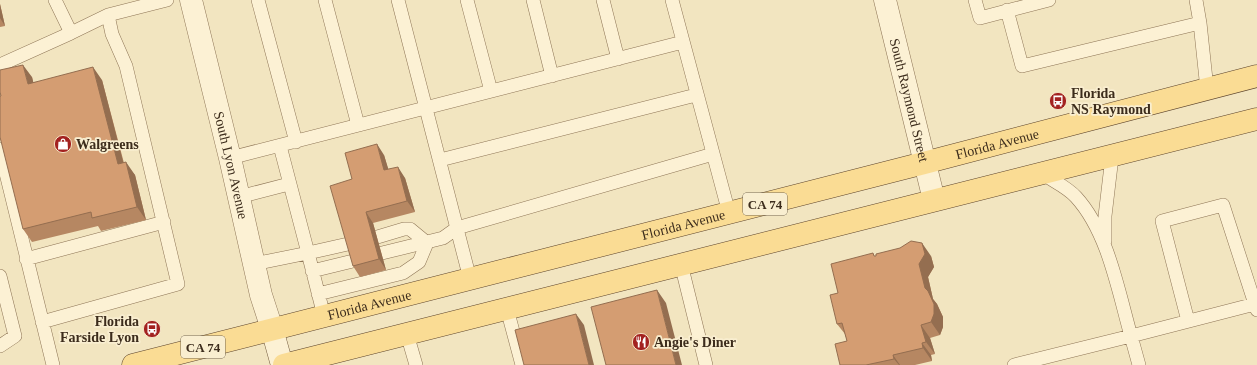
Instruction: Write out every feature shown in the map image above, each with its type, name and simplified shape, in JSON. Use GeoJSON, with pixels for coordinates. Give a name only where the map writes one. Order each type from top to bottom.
{"type":"FeatureCollection","features":[{"type":"Feature","properties":{"kind":"main road","name":"Florida Avenue"},"geometry":{"type":"LineString","coordinates":[[133,365],[924,163],[1257,76]]}},
{"type":"Feature","properties":{"kind":"main road"},"geometry":{"type":"LineString","coordinates":[[283,365],[934,200],[1112,157],[1257,119]]}},
{"type":"Feature","properties":{"kind":"street","name":"South Lyon Avenue"},"geometry":{"type":"LineString","coordinates":[[191,0],[230,158],[261,295],[283,365]]}},
{"type":"Feature","properties":{"kind":"street","name":"South Raymond Street"},"geometry":{"type":"LineString","coordinates":[[884,0],[934,200]]}},
{"type":"Feature","properties":{"kind":"lane"},"geometry":{"type":"LineString","coordinates":[[55,0],[71,33]]}},
{"type":"Feature","properties":{"kind":"lane"},"geometry":{"type":"LineString","coordinates":[[0,65],[108,15],[167,0]]}},
{"type":"Feature","properties":{"kind":"lane"},"geometry":{"type":"LineString","coordinates":[[258,0],[296,142]]}},
{"type":"Feature","properties":{"kind":"lane"},"geometry":{"type":"LineString","coordinates":[[325,0],[358,125]]}},
{"type":"Feature","properties":{"kind":"lane"},"geometry":{"type":"LineString","coordinates":[[398,0],[470,279]]}},
{"type":"Feature","properties":{"kind":"lane"},"geometry":{"type":"LineString","coordinates":[[467,0],[491,91]]}},
{"type":"Feature","properties":{"kind":"lane"},"geometry":{"type":"LineString","coordinates":[[533,0],[552,76]]}},
{"type":"Feature","properties":{"kind":"lane"},"geometry":{"type":"LineString","coordinates":[[603,0],[618,59]]}},
{"type":"Feature","properties":{"kind":"lane"},"geometry":{"type":"LineString","coordinates":[[672,0],[729,213]]}},
{"type":"Feature","properties":{"kind":"lane"},"geometry":{"type":"LineString","coordinates":[[976,0],[980,18],[1049,0]]}},
{"type":"Feature","properties":{"kind":"lane"},"geometry":{"type":"LineString","coordinates":[[1196,0],[1207,89]]}},
{"type":"Feature","properties":{"kind":"lane"},"geometry":{"type":"LineString","coordinates":[[1007,10],[1022,66],[1200,23]]}},
{"type":"Feature","properties":{"kind":"lane"},"geometry":{"type":"LineString","coordinates":[[42,322],[178,284],[126,66],[112,34],[108,15]]}},
{"type":"Feature","properties":{"kind":"lane"},"geometry":{"type":"LineString","coordinates":[[230,158],[683,42]]}},
{"type":"Feature","properties":{"kind":"lane"},"geometry":{"type":"LineString","coordinates":[[440,160],[696,94]]}},
{"type":"Feature","properties":{"kind":"lane"},"geometry":{"type":"LineString","coordinates":[[280,146],[324,316]]}},
{"type":"Feature","properties":{"kind":"lane"},"geometry":{"type":"LineString","coordinates":[[0,149],[53,365]]}},
{"type":"Feature","properties":{"kind":"lane"},"geometry":{"type":"LineString","coordinates":[[378,254],[427,243],[443,238],[457,228],[714,154]]}},
{"type":"Feature","properties":{"kind":"lane"},"geometry":{"type":"LineString","coordinates":[[1105,247],[1105,216],[1112,157]]}},
{"type":"Feature","properties":{"kind":"lane"},"geometry":{"type":"LineString","coordinates":[[1043,174],[1075,196],[1092,219],[1105,247],[1139,365]]}},
{"type":"Feature","properties":{"kind":"lane"},"geometry":{"type":"LineString","coordinates":[[239,197],[289,184]]}},
{"type":"Feature","properties":{"kind":"lane"},"geometry":{"type":"LineString","coordinates":[[1014,365],[1188,321],[1256,307],[1224,204],[1162,222],[1188,321]]}},
{"type":"Feature","properties":{"kind":"lane"},"geometry":{"type":"LineString","coordinates":[[26,259],[164,222]]}},
{"type":"Feature","properties":{"kind":"lane"},"geometry":{"type":"LineString","coordinates":[[374,238],[404,229],[410,229],[427,243]]}},
{"type":"Feature","properties":{"kind":"lane"},"geometry":{"type":"LineString","coordinates":[[318,294],[403,273],[419,262],[427,243]]}},
{"type":"Feature","properties":{"kind":"lane"},"geometry":{"type":"LineString","coordinates":[[254,264],[308,254],[348,244]]}},
{"type":"Feature","properties":{"kind":"lane"},"geometry":{"type":"LineString","coordinates":[[312,270],[353,261]]}},
{"type":"Feature","properties":{"kind":"lane"},"geometry":{"type":"LineString","coordinates":[[682,264],[706,365]]}},
{"type":"Feature","properties":{"kind":"lane"},"geometry":{"type":"LineString","coordinates":[[0,276],[15,336],[0,346]]}},
{"type":"Feature","properties":{"kind":"lane"},"geometry":{"type":"LineString","coordinates":[[507,309],[522,365]]}},
{"type":"Feature","properties":{"kind":"lane"},"geometry":{"type":"LineString","coordinates":[[407,334],[416,365]]}},
{"type":"Feature","properties":{"kind":"building","name":"Walgreens"},"geometry":{"type":"Polygon","coordinates":[[[23,65],[28,84],[93,67],[118,164],[126,162],[137,207],[92,218],[91,212],[23,229],[0,137],[0,70],[23,65]]]}},
{"type":"Feature","properties":{"kind":"building"},"geometry":{"type":"Polygon","coordinates":[[[377,144],[384,170],[398,167],[407,201],[366,212],[379,259],[353,266],[330,186],[352,179],[345,153],[377,144]]]}},
{"type":"Feature","properties":{"kind":"building"},"geometry":{"type":"Polygon","coordinates":[[[911,241],[922,243],[925,254],[919,264],[925,288],[934,304],[934,314],[931,322],[921,325],[926,342],[922,343],[923,348],[893,355],[894,359],[866,365],[840,365],[835,344],[847,341],[842,323],[837,324],[830,295],[838,293],[831,264],[873,253],[874,256],[876,256],[876,254],[900,248],[911,241]]]}},
{"type":"Feature","properties":{"kind":"building","name":"Angie's Diner"},"geometry":{"type":"Polygon","coordinates":[[[657,290],[676,365],[606,365],[591,307],[657,290]]]}},
{"type":"Feature","properties":{"kind":"building"},"geometry":{"type":"Polygon","coordinates":[[[576,314],[589,365],[524,365],[515,330],[576,314]]]}},
{"type":"Feature","properties":{"kind":"place","name":"Florida NS Raymond"},"geometry":{"type":"Point","coordinates":[1058,101]}},
{"type":"Feature","properties":{"kind":"place","name":"Walgreens"},"geometry":{"type":"Point","coordinates":[63,144]}},
{"type":"Feature","properties":{"kind":"place","name":"Florida Farside Lyon"},"geometry":{"type":"Point","coordinates":[152,329]}},
{"type":"Feature","properties":{"kind":"place","name":"Angie's Diner"},"geometry":{"type":"Point","coordinates":[641,342]}}]}
